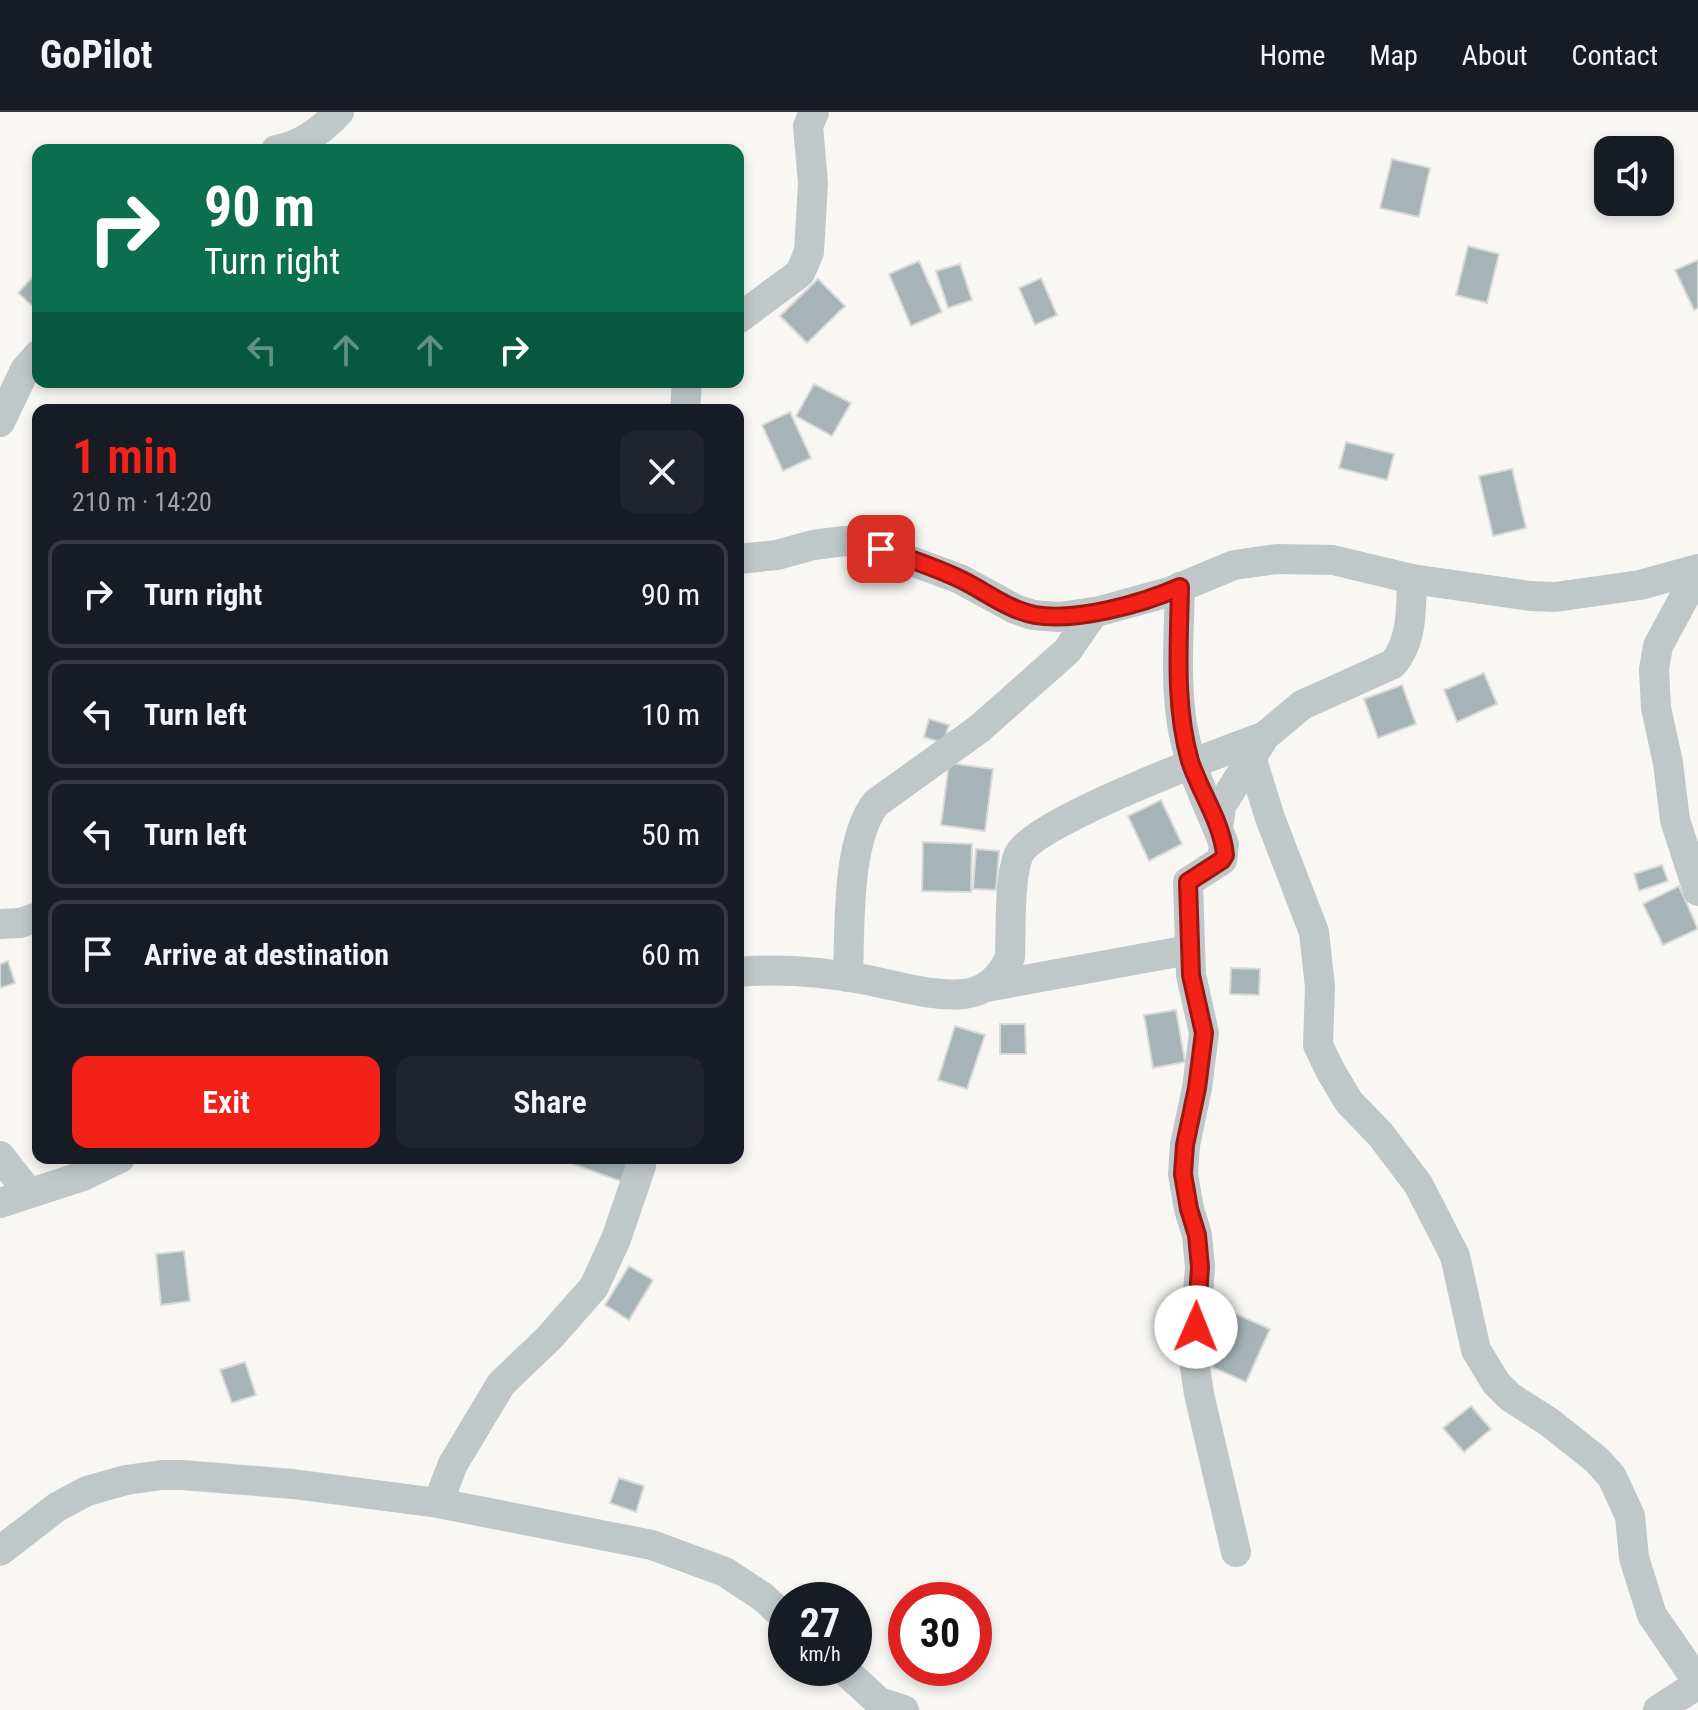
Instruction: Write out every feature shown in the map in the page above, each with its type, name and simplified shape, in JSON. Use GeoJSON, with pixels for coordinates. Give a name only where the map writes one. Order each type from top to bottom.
{"type":"FeatureCollection","features":[{"type":"Feature","properties":{"kind":"street"},"geometry":{"type":"LineString","coordinates":[[296,144],[315,133],[339,112]]}},
{"type":"Feature","properties":{"kind":"street"},"geometry":{"type":"LineString","coordinates":[[744,315],[800,273],[806,263],[813,183],[808,126],[814,112]]}},
{"type":"Feature","properties":{"kind":"street"},"geometry":{"type":"LineString","coordinates":[[0,422],[32,362]]}},
{"type":"Feature","properties":{"kind":"street"},"geometry":{"type":"LineString","coordinates":[[744,558],[777,555],[813,545],[855,543],[897,554],[947,574],[1015,609],[1033,615],[1059,617],[1094,612],[1180,587],[1234,565],[1277,559],[1333,560],[1412,579],[1555,597],[1640,585],[1698,570]]}},
{"type":"Feature","properties":{"kind":"street"},"geometry":{"type":"LineString","coordinates":[[1698,570],[1658,646],[1654,669],[1656,708],[1668,763],[1675,820],[1698,891]]}},
{"type":"Feature","properties":{"kind":"street"},"geometry":{"type":"LineString","coordinates":[[1218,829],[1221,806],[1258,746],[1302,705],[1393,664],[1405,644],[1411,618],[1412,579]]}},
{"type":"Feature","properties":{"kind":"street"},"geometry":{"type":"LineString","coordinates":[[1180,587],[1178,695],[1191,763],[1224,845],[1225,855],[1188,882],[1189,950],[1204,1033],[1183,1174],[1197,1235],[1200,1267],[1193,1354],[1199,1394],[1236,1552]]}},
{"type":"Feature","properties":{"kind":"street"},"geometry":{"type":"LineString","coordinates":[[848,977],[857,845],[866,815],[876,803],[979,729],[1067,651],[1094,612]]}},
{"type":"Feature","properties":{"kind":"street"},"geometry":{"type":"LineString","coordinates":[[986,987],[1004,971],[1010,957],[1015,866],[1020,851],[1097,804],[1191,763],[1258,746]]}},
{"type":"Feature","properties":{"kind":"street"},"geometry":{"type":"LineString","coordinates":[[1258,746],[1270,818],[1314,932],[1320,987],[1318,1045],[1349,1102],[1380,1134],[1418,1184],[1455,1256],[1476,1350],[1496,1383],[1518,1404],[1549,1422],[1597,1460],[1612,1477],[1630,1516],[1634,1558],[1652,1615],[1698,1683],[1658,1710]]}},
{"type":"Feature","properties":{"kind":"street"},"geometry":{"type":"LineString","coordinates":[[0,924],[32,919]]}},
{"type":"Feature","properties":{"kind":"street"},"geometry":{"type":"LineString","coordinates":[[744,972],[803,971],[935,993],[965,994],[986,987],[1189,950]]}},
{"type":"Feature","properties":{"kind":"street"},"geometry":{"type":"LineString","coordinates":[[0,1156],[29,1193]]}},
{"type":"Feature","properties":{"kind":"street"},"geometry":{"type":"LineString","coordinates":[[0,1203],[83,1176],[108,1164]]}},
{"type":"Feature","properties":{"kind":"street"},"geometry":{"type":"LineString","coordinates":[[438,1503],[453,1464],[501,1384],[549,1338],[594,1287],[616,1239],[639,1164]]}},
{"type":"Feature","properties":{"kind":"street"},"geometry":{"type":"LineString","coordinates":[[0,1551],[57,1507],[87,1491],[126,1480],[162,1475],[293,1484],[438,1503],[652,1545],[725,1572],[768,1602]]}},
{"type":"Feature","properties":{"kind":"street"},"geometry":{"type":"LineString","coordinates":[[862,1686],[879,1702],[904,1710]]}},
{"type":"Feature","properties":{"kind":"building"},"geometry":{"type":"Polygon","coordinates":[[[1392,159],[1430,168],[1419,217],[1380,208],[1392,159]]]}},
{"type":"Feature","properties":{"kind":"building"},"geometry":{"type":"Polygon","coordinates":[[[1468,246],[1499,254],[1487,303],[1456,295],[1468,246]]]}},
{"type":"Feature","properties":{"kind":"building"},"geometry":{"type":"Polygon","coordinates":[[[1698,260],[1698,308],[1694,310],[1675,270],[1698,260]]]}},
{"type":"Feature","properties":{"kind":"building"},"geometry":{"type":"Polygon","coordinates":[[[919,261],[942,312],[911,326],[889,274],[919,261]]]}},
{"type":"Feature","properties":{"kind":"building"},"geometry":{"type":"Polygon","coordinates":[[[960,264],[972,300],[948,308],[936,271],[960,264]]]}},
{"type":"Feature","properties":{"kind":"building"},"geometry":{"type":"Polygon","coordinates":[[[32,278],[32,306],[18,293],[32,278]]]}},
{"type":"Feature","properties":{"kind":"building"},"geometry":{"type":"Polygon","coordinates":[[[1041,278],[1057,315],[1035,325],[1019,288],[1041,278]]]}},
{"type":"Feature","properties":{"kind":"building"},"geometry":{"type":"Polygon","coordinates":[[[818,279],[845,306],[807,343],[780,316],[818,279]]]}},
{"type":"Feature","properties":{"kind":"building"},"geometry":{"type":"Polygon","coordinates":[[[814,384],[851,403],[832,436],[796,416],[814,384]]]}},
{"type":"Feature","properties":{"kind":"building"},"geometry":{"type":"Polygon","coordinates":[[[790,412],[811,458],[783,471],[762,425],[790,412]]]}},
{"type":"Feature","properties":{"kind":"building"},"geometry":{"type":"Polygon","coordinates":[[[1346,442],[1394,454],[1387,480],[1339,468],[1346,442]]]}},
{"type":"Feature","properties":{"kind":"building"},"geometry":{"type":"Polygon","coordinates":[[[1512,469],[1526,528],[1493,536],[1479,476],[1512,469]]]}},
{"type":"Feature","properties":{"kind":"building"},"geometry":{"type":"Polygon","coordinates":[[[1484,673],[1497,704],[1457,722],[1444,690],[1484,673]]]}},
{"type":"Feature","properties":{"kind":"building"},"geometry":{"type":"Polygon","coordinates":[[[1402,685],[1416,724],[1378,738],[1364,699],[1402,685]]]}},
{"type":"Feature","properties":{"kind":"building"},"geometry":{"type":"Polygon","coordinates":[[[929,719],[949,725],[943,743],[924,737],[929,719]]]}},
{"type":"Feature","properties":{"kind":"building"},"geometry":{"type":"Polygon","coordinates":[[[949,763],[993,769],[985,831],[941,825],[949,763]]]}},
{"type":"Feature","properties":{"kind":"building"},"geometry":{"type":"Polygon","coordinates":[[[1161,800],[1182,844],[1149,861],[1128,816],[1161,800]]]}},
{"type":"Feature","properties":{"kind":"building"},"geometry":{"type":"Polygon","coordinates":[[[923,842],[972,844],[971,892],[922,891],[923,842]]]}},
{"type":"Feature","properties":{"kind":"building"},"geometry":{"type":"Polygon","coordinates":[[[976,849],[999,851],[996,890],[973,889],[976,849]]]}},
{"type":"Feature","properties":{"kind":"building"},"geometry":{"type":"Polygon","coordinates":[[[1662,865],[1668,881],[1639,891],[1634,874],[1662,865]]]}},
{"type":"Feature","properties":{"kind":"building"},"geometry":{"type":"Polygon","coordinates":[[[1679,886],[1698,929],[1663,945],[1643,904],[1679,886]]]}},
{"type":"Feature","properties":{"kind":"building"},"geometry":{"type":"Polygon","coordinates":[[[8,961],[15,983],[0,988],[0,964],[8,961]]]}},
{"type":"Feature","properties":{"kind":"building"},"geometry":{"type":"Polygon","coordinates":[[[1231,968],[1260,969],[1259,995],[1230,994],[1231,968]]]}},
{"type":"Feature","properties":{"kind":"building"},"geometry":{"type":"Polygon","coordinates":[[[1176,1010],[1185,1062],[1153,1068],[1144,1015],[1176,1010]]]}},
{"type":"Feature","properties":{"kind":"building"},"geometry":{"type":"Polygon","coordinates":[[[1000,1024],[1025,1024],[1026,1054],[1000,1054],[1000,1024]]]}},
{"type":"Feature","properties":{"kind":"building"},"geometry":{"type":"Polygon","coordinates":[[[955,1026],[985,1035],[967,1089],[938,1080],[955,1026]]]}},
{"type":"Feature","properties":{"kind":"building"},"geometry":{"type":"Polygon","coordinates":[[[573,1164],[630,1164],[623,1182],[573,1164]]]}},
{"type":"Feature","properties":{"kind":"building"},"geometry":{"type":"Polygon","coordinates":[[[184,1251],[190,1301],[161,1305],[156,1254],[184,1251]]]}},
{"type":"Feature","properties":{"kind":"building"},"geometry":{"type":"Polygon","coordinates":[[[629,1266],[653,1280],[629,1320],[605,1305],[629,1266]]]}},
{"type":"Feature","properties":{"kind":"building"},"geometry":{"type":"Polygon","coordinates":[[[1236,1314],[1270,1329],[1246,1382],[1212,1367],[1236,1314]]]}},
{"type":"Feature","properties":{"kind":"building"},"geometry":{"type":"Polygon","coordinates":[[[245,1362],[256,1395],[232,1403],[220,1370],[245,1362]]]}},
{"type":"Feature","properties":{"kind":"building"},"geometry":{"type":"Polygon","coordinates":[[[1471,1406],[1491,1429],[1464,1452],[1443,1428],[1471,1406]]]}},
{"type":"Feature","properties":{"kind":"building"},"geometry":{"type":"Polygon","coordinates":[[[619,1478],[644,1486],[636,1512],[610,1503],[619,1478]]]}},
{"type":"Feature","properties":{"kind":"route"},"geometry":{"type":"LineString","coordinates":[[881,549],[960,579],[1015,609],[1033,615],[1059,617],[1100,611],[1180,587],[1178,695],[1182,726],[1191,763],[1224,845],[1225,855],[1191,879],[1187,892],[1191,975],[1204,1033],[1183,1174],[1197,1235],[1200,1267],[1196,1327]]}}]}
